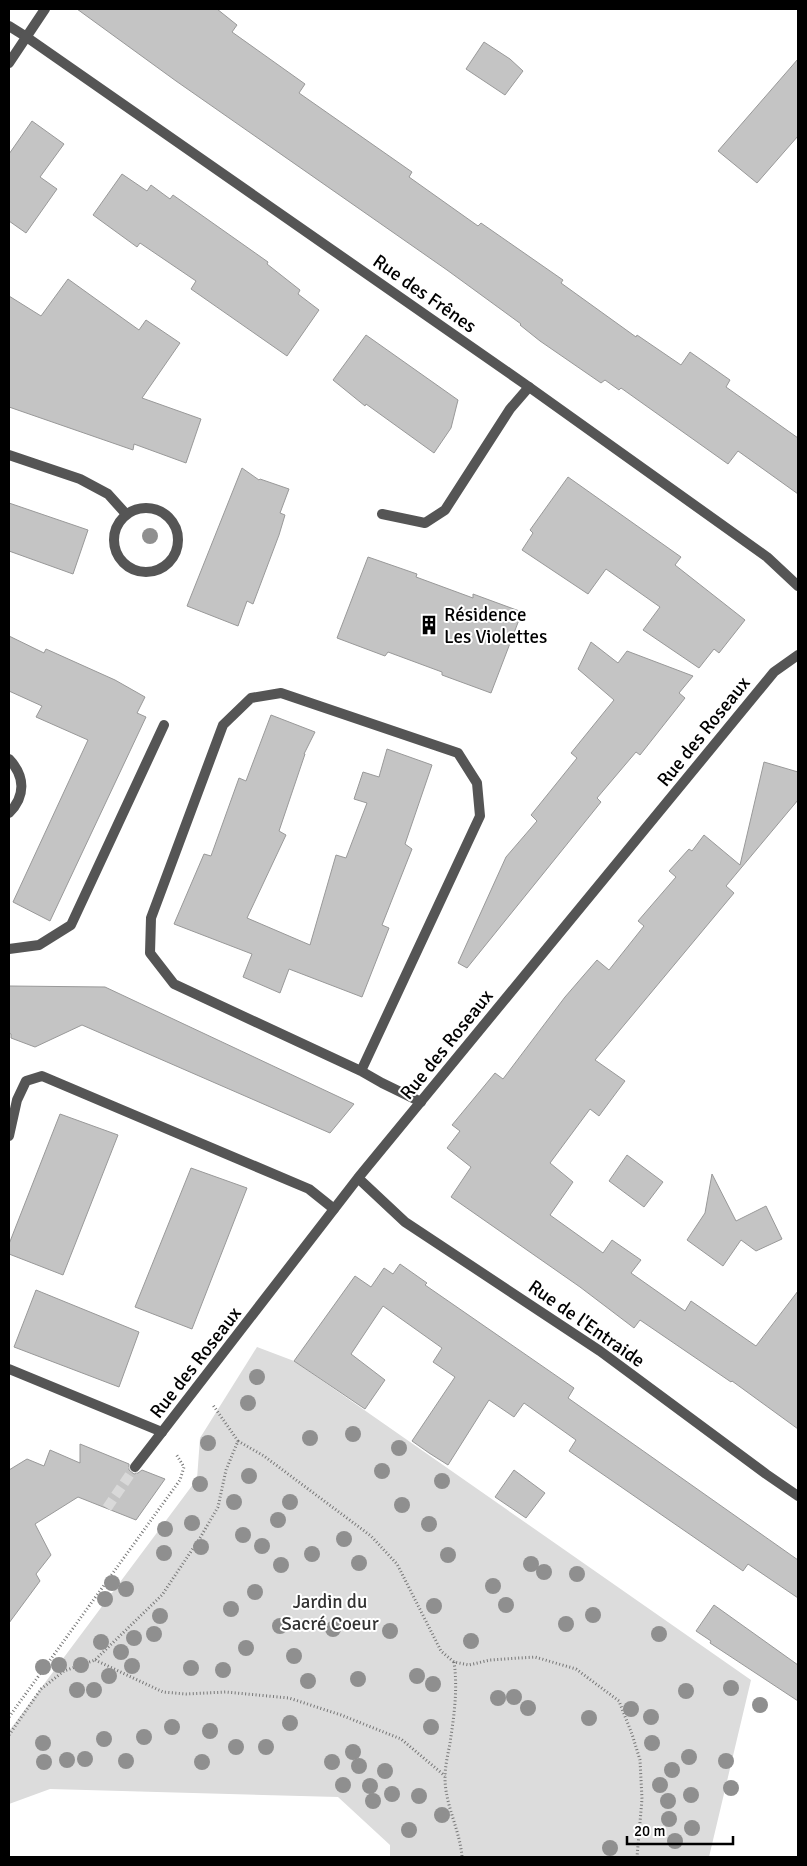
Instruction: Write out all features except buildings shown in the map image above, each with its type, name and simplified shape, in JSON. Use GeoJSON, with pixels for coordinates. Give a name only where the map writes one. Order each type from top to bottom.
{"type":"FeatureCollection","features":[{"type":"Feature","properties":{"kind":"street"},"geometry":{"type":"LineString","coordinates":[[9,63],[44,9]]}},
{"type":"Feature","properties":{"kind":"street","name":"Rue des Frênes"},"geometry":{"type":"LineString","coordinates":[[9,26],[529,387],[767,557],[798,586]]}},
{"type":"Feature","properties":{"kind":"street"},"geometry":{"type":"LineString","coordinates":[[382,514],[425,523],[445,510],[510,409],[529,387]]}},
{"type":"Feature","properties":{"kind":"street"},"geometry":{"type":"LineString","coordinates":[[9,455],[80,479],[108,494],[126,514]]}},
{"type":"Feature","properties":{"kind":"street"},"geometry":{"type":"LineString","coordinates":[[143,507],[161,510],[176,525],[179,546],[169,564],[150,573],[129,568],[116,552],[115,531],[126,514],[143,507]]}},
{"type":"Feature","properties":{"kind":"street","name":"Rue des Roseaux"},"geometry":{"type":"LineString","coordinates":[[135,1467],[358,1178],[774,672],[798,655]]}},
{"type":"Feature","properties":{"kind":"street"},"geometry":{"type":"LineString","coordinates":[[361,1071],[480,816],[477,783],[458,753],[281,693],[251,698],[223,725],[151,918],[150,953],[174,984],[361,1071],[421,1102]]}},
{"type":"Feature","properties":{"kind":"street"},"geometry":{"type":"LineString","coordinates":[[9,950],[39,945],[71,926],[164,725]]}},
{"type":"Feature","properties":{"kind":"street"},"geometry":{"type":"LineString","coordinates":[[9,759],[17,768],[22,783],[19,799],[9,813]]}},
{"type":"Feature","properties":{"kind":"street"},"geometry":{"type":"LineString","coordinates":[[9,1136],[17,1100],[26,1081],[42,1076],[309,1189],[334,1209]]}},
{"type":"Feature","properties":{"kind":"street","name":"Rue de l'Entraide"},"geometry":{"type":"LineString","coordinates":[[358,1178],[405,1222],[600,1351],[798,1496]]}},
{"type":"Feature","properties":{"kind":"street"},"geometry":{"type":"LineString","coordinates":[[9,1369],[162,1432]]}},
{"type":"Feature","properties":{"kind":"path"},"geometry":{"type":"LineString","coordinates":[[197,1388],[218,1410],[238,1441],[264,1456],[371,1536],[397,1564],[441,1651],[454,1662],[469,1665],[490,1660],[535,1657],[576,1669],[619,1701],[640,1760],[642,1799],[637,1857]]}},
{"type":"Feature","properties":{"kind":"path"},"geometry":{"type":"LineString","coordinates":[[9,1717],[180,1480],[184,1467],[162,1432]]}},
{"type":"Feature","properties":{"kind":"path"},"geometry":{"type":"LineString","coordinates":[[9,1735],[41,1689],[64,1671],[95,1660],[162,1595],[218,1507],[226,1470],[238,1441]]}},
{"type":"Feature","properties":{"kind":"path"},"geometry":{"type":"LineString","coordinates":[[95,1660],[163,1692],[186,1694],[226,1692],[289,1698],[342,1714],[401,1739],[445,1776]]}},
{"type":"Feature","properties":{"kind":"path"},"geometry":{"type":"LineString","coordinates":[[454,1662],[457,1682],[445,1776],[446,1796],[456,1825],[462,1857]]}},
{"type":"Feature","properties":{"kind":"green space","name":"Jardin du Sacré Coeur"},"geometry":{"type":"Polygon","coordinates":[[[257,1347],[294,1361],[751,1680],[709,1857],[390,1857],[390,1845],[338,1797],[50,1789],[9,1804],[9,1731],[197,1479],[200,1438],[257,1347]]]}},
{"type":"Feature","properties":{"kind":"tunnel"},"geometry":{"type":"LineString","coordinates":[[107,1508],[135,1467]]}},
{"type":"Feature","properties":{"kind":"place","name":"Résidence Les Violettes"},"geometry":{"type":"Point","coordinates":[429,625]}}]}
